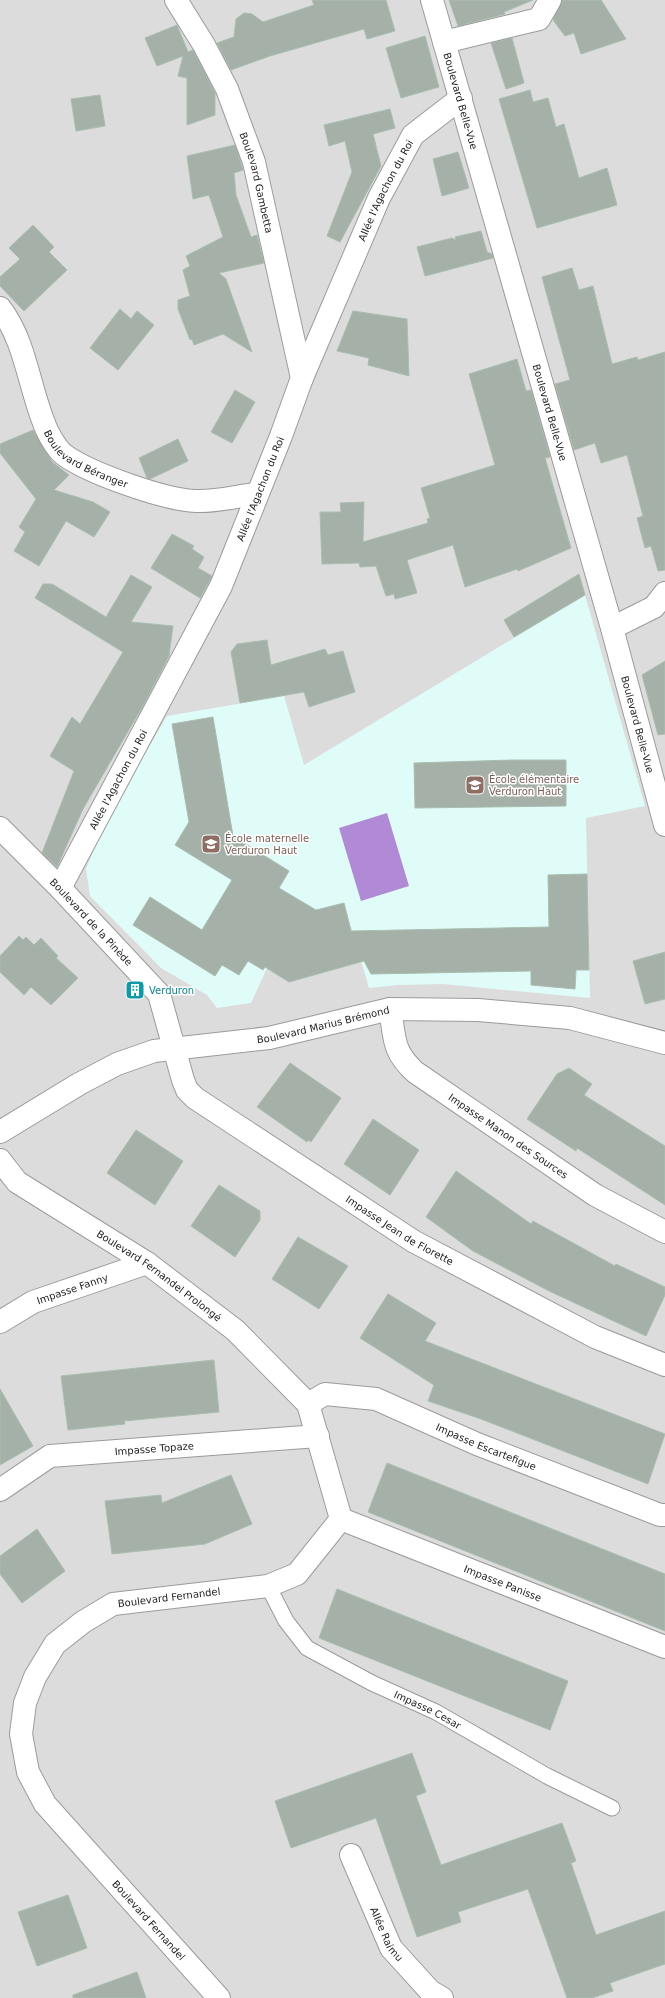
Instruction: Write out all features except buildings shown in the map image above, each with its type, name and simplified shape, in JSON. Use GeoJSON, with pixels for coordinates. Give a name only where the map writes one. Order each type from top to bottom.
{"type":"FeatureCollection","features":[{"type":"Feature","properties":{"kind":"street","name":"Boulevard Gambetta"},"geometry":{"type":"LineString","coordinates":[[176,0],[204,46],[227,89],[254,162],[302,378]]}},
{"type":"Feature","properties":{"kind":"street","name":"Boulevard Belle-Vue"},"geometry":{"type":"LineString","coordinates":[[432,0],[612,628],[665,825]]}},
{"type":"Feature","properties":{"kind":"street"},"geometry":{"type":"LineString","coordinates":[[444,42],[539,19],[550,0]]}},
{"type":"Feature","properties":{"kind":"street","name":"Allée l'Agachon du Roi"},"geometry":{"type":"LineString","coordinates":[[60,888],[221,586],[256,494],[281,436],[302,378],[379,198],[413,135],[461,98]]}},
{"type":"Feature","properties":{"kind":"street","name":"Boulevard Béranger"},"geometry":{"type":"LineString","coordinates":[[0,308],[6,315],[20,348],[44,424],[62,453],[86,468],[169,497],[197,501],[256,494]]}},
{"type":"Feature","properties":{"kind":"street"},"geometry":{"type":"LineString","coordinates":[[612,628],[661,605]]}},
{"type":"Feature","properties":{"kind":"street","name":"Boulevard de la Pinède"},"geometry":{"type":"LineString","coordinates":[[0,828],[60,888],[159,994],[174,1048]]}},
{"type":"Feature","properties":{"kind":"street","name":"Boulevard Marius Brémond"},"geometry":{"type":"LineString","coordinates":[[0,1132],[79,1084],[117,1064],[154,1051],[269,1038],[390,1009],[478,1010],[570,1018],[665,1043]]}},
{"type":"Feature","properties":{"kind":"street","name":"Impasse Manon des Sources"},"geometry":{"type":"LineString","coordinates":[[390,1009],[397,1050],[404,1062],[415,1072],[595,1195],[665,1232]]}},
{"type":"Feature","properties":{"kind":"street","name":"Impasse Jean de Florette"},"geometry":{"type":"LineString","coordinates":[[174,1048],[187,1090],[195,1098],[413,1241],[595,1337],[665,1365]]}},
{"type":"Feature","properties":{"kind":"street","name":"Boulevard Fernandel Prolongé"},"geometry":{"type":"LineString","coordinates":[[0,1160],[18,1182],[147,1263],[235,1330],[308,1404]]}},
{"type":"Feature","properties":{"kind":"street","name":"Impasse Fanny"},"geometry":{"type":"LineString","coordinates":[[0,1322],[33,1302],[147,1263]]}},
{"type":"Feature","properties":{"kind":"street","name":"Impasse Escartefigue"},"geometry":{"type":"LineString","coordinates":[[308,1404],[325,1394],[376,1399],[477,1444],[660,1515],[665,1515]]}},
{"type":"Feature","properties":{"kind":"street"},"geometry":{"type":"LineString","coordinates":[[308,1404],[341,1519]]}},
{"type":"Feature","properties":{"kind":"street","name":"Impasse Topaze"},"geometry":{"type":"LineString","coordinates":[[0,1490],[50,1456],[318,1436]]}},
{"type":"Feature","properties":{"kind":"street","name":"Boulevard Fernandel"},"geometry":{"type":"LineString","coordinates":[[219,1998],[45,1804],[28,1772],[21,1734],[25,1703],[35,1677],[55,1644],[83,1622],[113,1604],[268,1586],[297,1574],[341,1519]]}},
{"type":"Feature","properties":{"kind":"street","name":"Impasse Panisse"},"geometry":{"type":"LineString","coordinates":[[341,1519],[665,1647]]}},
{"type":"Feature","properties":{"kind":"street","name":"Allée Raimu"},"geometry":{"type":"LineString","coordinates":[[351,1855],[391,1948],[430,1991],[442,1998]]}},
{"type":"Feature","properties":{"kind":"lane","name":"Impasse Cesar"},"geometry":{"type":"LineString","coordinates":[[268,1586],[286,1621],[307,1648],[372,1683],[436,1712],[547,1776],[612,1808]]}},
{"type":"Feature","properties":{"kind":"shaded area"},"geometry":{"type":"Polygon","coordinates":[[[0,0],[665,0],[665,1998],[0,1998],[0,0]]]}},
{"type":"Feature","properties":{"kind":"shaded area","name":"École élémentaire Verduron Haut"},"geometry":{"type":"Polygon","coordinates":[[[585,595],[645,806],[586,818],[590,998],[443,984],[398,985],[369,988],[344,903],[289,933],[267,968],[251,1003],[217,1008],[207,995],[161,968],[90,896],[86,869],[106,820],[167,716],[284,696],[304,765],[585,595]]]}},
{"type":"Feature","properties":{"kind":"shaded area"},"geometry":{"type":"Polygon","coordinates":[[[387,813],[409,886],[361,901],[339,828],[387,813]]]}},
{"type":"Feature","properties":{"kind":"place","name":"École élémentaire Verduron Haut"},"geometry":{"type":"Point","coordinates":[475,785]}},
{"type":"Feature","properties":{"kind":"place","name":"École maternelle Verduron Haut"},"geometry":{"type":"Point","coordinates":[211,844]}},
{"type":"Feature","properties":{"kind":"place","name":"Verduron"},"geometry":{"type":"Point","coordinates":[135,990]}}]}
